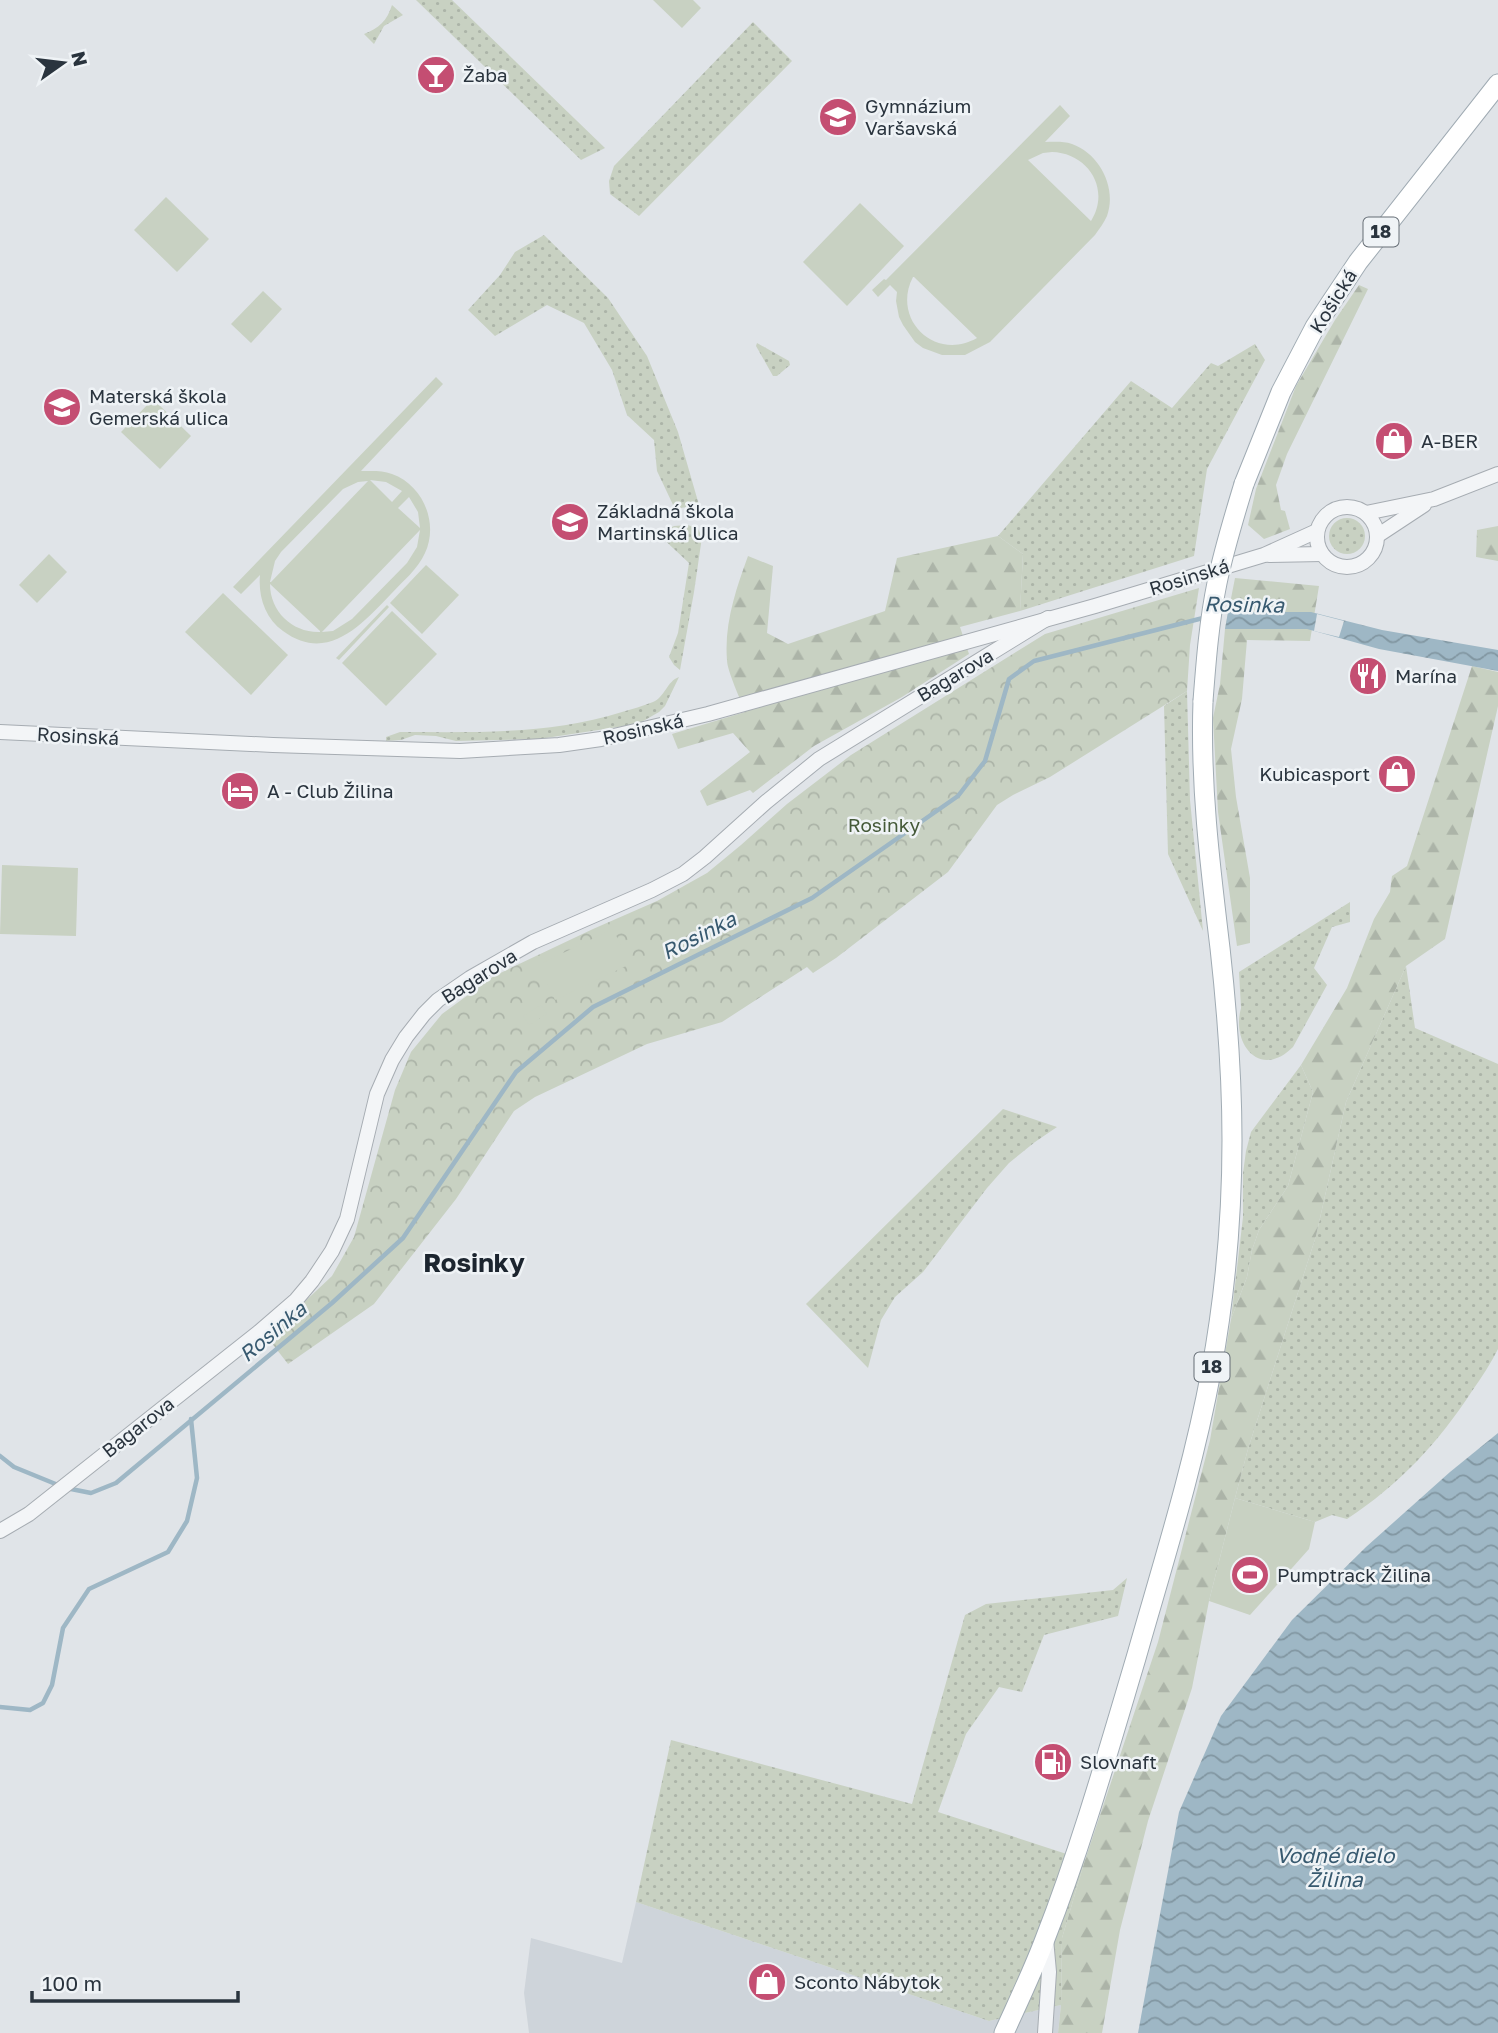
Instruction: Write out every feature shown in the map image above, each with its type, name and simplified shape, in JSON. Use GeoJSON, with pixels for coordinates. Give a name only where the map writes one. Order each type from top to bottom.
{"type":"FeatureCollection","features":[{"type":"Feature","properties":{"kind":"main road","name":"Košická"},"geometry":{"type":"LineString","coordinates":[[1046,1938],[1081,1835],[1189,1469],[1211,1373],[1220,1315],[1231,1182],[1230,1069],[1204,802],[1202,744],[1208,644],[1227,540],[1244,484],[1281,392],[1315,327],[1357,262],[1498,84]]}},
{"type":"Feature","properties":{"kind":"main road","name":"18"},"geometry":{"type":"LineString","coordinates":[[1004,2033],[1046,1938]]}},
{"type":"Feature","properties":{"kind":"street"},"geometry":{"type":"LineString","coordinates":[[1366,513],[1434,499],[1498,474]]}},
{"type":"Feature","properties":{"kind":"street"},"geometry":{"type":"LineString","coordinates":[[1377,536],[1434,499]]}},
{"type":"Feature","properties":{"kind":"street"},"geometry":{"type":"LineString","coordinates":[[1347,506],[1366,513],[1374,523],[1377,536],[1372,553],[1358,565],[1349,567],[1331,562],[1322,554],[1317,543],[1317,531],[1321,521],[1328,513],[1347,506]]}},
{"type":"Feature","properties":{"kind":"street","name":"Rosinská"},"geometry":{"type":"LineString","coordinates":[[0,732],[413,750],[460,751],[559,746],[642,731],[708,714],[1048,618],[1264,555],[1317,531]]}},
{"type":"Feature","properties":{"kind":"street","name":"Rosinská"},"geometry":{"type":"LineString","coordinates":[[1264,555],[1322,554]]}},
{"type":"Feature","properties":{"kind":"street","name":"Bagarova"},"geometry":{"type":"LineString","coordinates":[[0,1531],[29,1514],[259,1332],[296,1300],[312,1281],[332,1251],[346,1219],[377,1094],[392,1060],[406,1037],[438,1000],[470,978],[533,942],[683,874],[819,759],[1048,618]]}},
{"type":"Feature","properties":{"kind":"street"},"geometry":{"type":"LineString","coordinates":[[1045,2033],[1049,1972],[1046,1938]]}},
{"type":"Feature","properties":{"kind":"shaded area"},"geometry":{"type":"Polygon","coordinates":[[[636,1902],[989,2021],[1061,2005],[1058,2033],[529,2033],[524,1993],[531,1938],[622,1963],[636,1902]]]}},
{"type":"Feature","properties":{"kind":"green space"},"geometry":{"type":"Polygon","coordinates":[[[416,0],[452,0],[605,148],[581,160],[416,0]]]}},
{"type":"Feature","properties":{"kind":"green space"},"geometry":{"type":"Polygon","coordinates":[[[653,0],[693,0],[701,8],[682,28],[653,0]]]}},
{"type":"Feature","properties":{"kind":"green space"},"geometry":{"type":"Polygon","coordinates":[[[392,5],[403,15],[384,26],[374,44],[364,34],[382,23],[392,5]]]}},
{"type":"Feature","properties":{"kind":"green space"},"geometry":{"type":"Polygon","coordinates":[[[753,22],[792,61],[639,216],[610,194],[609,181],[614,166],[753,22]]]}},
{"type":"Feature","properties":{"kind":"green space"},"geometry":{"type":"Polygon","coordinates":[[[1060,105],[1070,116],[1045,142],[1072,144],[1082,149],[1098,164],[1104,173],[1110,194],[1107,216],[1095,235],[990,342],[965,355],[942,355],[923,348],[915,342],[899,317],[897,292],[890,285],[878,297],[872,290],[886,280],[1060,105]],[[1052,152],[1028,160],[1091,221],[1097,209],[1098,197],[1097,185],[1092,175],[1076,159],[1052,152]],[[914,277],[908,293],[908,308],[921,332],[932,340],[946,344],[961,344],[977,338],[914,277]]]}},
{"type":"Feature","properties":{"kind":"green space"},"geometry":{"type":"Polygon","coordinates":[[[166,197],[209,239],[177,272],[134,230],[166,197]]]}},
{"type":"Feature","properties":{"kind":"green space"},"geometry":{"type":"Polygon","coordinates":[[[860,203],[904,246],[847,306],[803,262],[860,203]]]}},
{"type":"Feature","properties":{"kind":"green space"},"geometry":{"type":"Polygon","coordinates":[[[544,235],[608,298],[647,356],[678,432],[699,505],[675,509],[657,471],[654,440],[627,415],[612,370],[584,323],[547,305],[495,336],[468,310],[500,275],[515,252],[544,235]]]}},
{"type":"Feature","properties":{"kind":"green space"},"geometry":{"type":"Polygon","coordinates":[[[1359,285],[1368,289],[1287,454],[1276,485],[1281,510],[1285,511],[1290,529],[1264,539],[1248,525],[1256,489],[1296,386],[1359,285]]]}},
{"type":"Feature","properties":{"kind":"green space"},"geometry":{"type":"Polygon","coordinates":[[[263,291],[282,309],[251,343],[231,324],[263,291]]]}},
{"type":"Feature","properties":{"kind":"green space"},"geometry":{"type":"Polygon","coordinates":[[[757,343],[789,361],[790,365],[777,376],[773,376],[756,346],[757,343]]]}},
{"type":"Feature","properties":{"kind":"green space"},"geometry":{"type":"Polygon","coordinates":[[[1255,344],[1265,360],[1207,469],[1194,556],[1020,611],[1023,554],[998,536],[1131,381],[1172,408],[1211,363],[1218,366],[1255,344]]]}},
{"type":"Feature","properties":{"kind":"green space"},"geometry":{"type":"Polygon","coordinates":[[[436,377],[443,384],[361,471],[388,473],[403,479],[420,496],[429,518],[430,530],[425,553],[418,564],[368,617],[356,628],[329,642],[299,640],[277,626],[267,613],[260,591],[260,575],[241,594],[233,587],[436,377]],[[370,480],[392,502],[402,491],[386,482],[370,480]],[[368,481],[343,489],[281,552],[275,561],[270,582],[368,481]],[[409,497],[398,508],[420,528],[418,512],[409,497]],[[420,530],[322,632],[333,631],[352,619],[407,563],[417,547],[420,530]],[[270,584],[274,603],[292,625],[320,632],[270,584]]]}},
{"type":"Feature","properties":{"kind":"green space"},"geometry":{"type":"Polygon","coordinates":[[[153,399],[191,436],[160,469],[121,432],[153,399]]]}},
{"type":"Feature","properties":{"kind":"green space"},"geometry":{"type":"Polygon","coordinates":[[[1347,518],[1360,523],[1365,536],[1360,549],[1347,554],[1334,549],[1329,536],[1334,523],[1347,518]]]}},
{"type":"Feature","properties":{"kind":"green space"},"geometry":{"type":"Polygon","coordinates":[[[688,525],[698,529],[702,537],[680,670],[669,657],[678,633],[689,563],[658,534],[674,526],[688,525]]]}},
{"type":"Feature","properties":{"kind":"green space"},"geometry":{"type":"Polygon","coordinates":[[[1498,526],[1498,561],[1476,557],[1477,530],[1498,526]]]}},
{"type":"Feature","properties":{"kind":"green space"},"geometry":{"type":"Polygon","coordinates":[[[998,536],[1023,554],[1020,611],[960,627],[969,654],[902,697],[814,746],[753,793],[750,790],[707,806],[700,791],[750,752],[733,733],[678,749],[672,734],[745,712],[729,671],[727,633],[739,581],[748,556],[773,566],[767,633],[788,644],[885,611],[897,558],[998,536]]]}},
{"type":"Feature","properties":{"kind":"green space"},"geometry":{"type":"Polygon","coordinates":[[[49,554],[67,572],[37,603],[19,585],[49,554]]]}},
{"type":"Feature","properties":{"kind":"green space"},"geometry":{"type":"Polygon","coordinates":[[[426,565],[459,595],[422,634],[390,603],[426,565]]]}},
{"type":"Feature","properties":{"kind":"green space"},"geometry":{"type":"Polygon","coordinates":[[[1235,578],[1319,586],[1310,641],[1247,640],[1242,699],[1231,749],[1250,878],[1250,943],[1237,946],[1218,812],[1213,718],[1235,578]]]}},
{"type":"Feature","properties":{"kind":"green space","name":"Rosinky"},"geometry":{"type":"Polygon","coordinates":[[[1199,588],[1190,645],[1187,691],[1050,777],[997,805],[948,872],[813,973],[807,967],[722,1022],[647,1044],[535,1097],[514,1111],[456,1199],[374,1304],[288,1364],[267,1337],[332,1276],[354,1237],[395,1090],[411,1052],[442,1014],[494,976],[657,901],[707,873],[787,804],[851,755],[1045,634],[1199,588]]]}},
{"type":"Feature","properties":{"kind":"green space"},"geometry":{"type":"Polygon","coordinates":[[[223,593],[288,655],[251,695],[185,632],[223,593]]]}},
{"type":"Feature","properties":{"kind":"green space"},"geometry":{"type":"Polygon","coordinates":[[[387,605],[389,607],[339,660],[336,658],[387,605]]]}},
{"type":"Feature","properties":{"kind":"green space"},"geometry":{"type":"Polygon","coordinates":[[[392,611],[437,654],[386,706],[342,663],[392,611]]]}},
{"type":"Feature","properties":{"kind":"green space"},"geometry":{"type":"Polygon","coordinates":[[[1472,666],[1498,672],[1498,706],[1445,939],[1406,966],[1346,1102],[1316,1236],[1235,1498],[1209,1601],[1192,1688],[1148,1821],[1120,1930],[1102,2033],[1058,2033],[1062,1938],[1085,1860],[1158,1642],[1210,1440],[1231,1319],[1247,1277],[1259,1230],[1288,1186],[1313,1092],[1301,1065],[1347,988],[1374,919],[1390,892],[1392,876],[1407,866],[1472,666]]]}},
{"type":"Feature","properties":{"kind":"green space"},"geometry":{"type":"Polygon","coordinates":[[[679,677],[665,706],[638,724],[539,739],[456,741],[415,735],[386,741],[386,737],[400,732],[512,731],[594,719],[653,702],[679,677]]]}},
{"type":"Feature","properties":{"kind":"green space"},"geometry":{"type":"Polygon","coordinates":[[[1187,691],[1190,800],[1203,931],[1168,854],[1164,706],[1187,691]]]}},
{"type":"Feature","properties":{"kind":"green space"},"geometry":{"type":"Polygon","coordinates":[[[2,865],[78,868],[76,936],[0,934],[2,865]]]}},
{"type":"Feature","properties":{"kind":"green space"},"geometry":{"type":"Polygon","coordinates":[[[1350,902],[1350,922],[1332,927],[1314,968],[1327,985],[1293,1047],[1270,1060],[1259,1059],[1244,1045],[1240,1034],[1239,972],[1350,902]]]}},
{"type":"Feature","properties":{"kind":"green space"},"geometry":{"type":"Polygon","coordinates":[[[613,929],[630,964],[555,1000],[538,965],[613,929]]]}},
{"type":"Feature","properties":{"kind":"green space"},"geometry":{"type":"Polygon","coordinates":[[[1406,966],[1415,1028],[1498,1064],[1498,1349],[1446,1428],[1401,1477],[1347,1519],[1332,1515],[1315,1522],[1235,1498],[1316,1236],[1346,1102],[1406,966]]]}},
{"type":"Feature","properties":{"kind":"green space"},"geometry":{"type":"Polygon","coordinates":[[[541,1005],[547,1014],[529,1025],[523,1016],[541,1005]]]}},
{"type":"Feature","properties":{"kind":"green space"},"geometry":{"type":"Polygon","coordinates":[[[1301,1065],[1313,1092],[1288,1186],[1259,1230],[1247,1277],[1231,1319],[1243,1217],[1243,1173],[1251,1132],[1301,1065]]]}},
{"type":"Feature","properties":{"kind":"green space"},"geometry":{"type":"Polygon","coordinates":[[[1003,1109],[1057,1127],[1009,1163],[923,1272],[895,1297],[881,1320],[868,1368],[806,1304],[1003,1109]]]}},
{"type":"Feature","properties":{"kind":"green space","name":"Pumptrack Žilina"},"geometry":{"type":"Polygon","coordinates":[[[1235,1498],[1315,1522],[1309,1549],[1250,1615],[1209,1601],[1235,1498]]]}},
{"type":"Feature","properties":{"kind":"green space"},"geometry":{"type":"Polygon","coordinates":[[[1127,1578],[1118,1616],[1044,1635],[1022,1692],[999,1687],[966,1734],[938,1812],[1085,1860],[1062,1938],[1061,2005],[989,2021],[636,1902],[671,1740],[912,1804],[965,1615],[986,1604],[1113,1590],[1127,1578]]]}},
{"type":"Feature","properties":{"kind":"water"},"geometry":{"type":"Polygon","coordinates":[[[1228,612],[1311,612],[1382,630],[1498,650],[1498,671],[1379,649],[1307,629],[1225,629],[1228,612]]]}},
{"type":"Feature","properties":{"kind":"water","name":"Vodné dielo Žilina"},"geometry":{"type":"Polygon","coordinates":[[[1498,1433],[1498,2033],[1138,2033],[1179,1812],[1221,1716],[1292,1620],[1366,1547],[1498,1433]]]}},
{"type":"Feature","properties":{"kind":"pier"},"geometry":{"type":"Polygon","coordinates":[[[1317,614],[1344,621],[1339,637],[1314,631],[1317,614]]]}},
{"type":"Feature","properties":{"kind":"waterway","name":"Rosinka"},"geometry":{"type":"LineString","coordinates":[[66,1488],[91,1493],[116,1483],[332,1303],[403,1238],[516,1072],[593,1007],[812,898],[958,796],[985,761],[1009,679],[1034,661],[1207,617]]}},
{"type":"Feature","properties":{"kind":"waterway"},"geometry":{"type":"LineString","coordinates":[[0,1707],[30,1710],[43,1703],[52,1685],[63,1628],[89,1589],[168,1552],[187,1521],[197,1478],[191,1419]]}},
{"type":"Feature","properties":{"kind":"waterway","name":"Rosinka"},"geometry":{"type":"LineString","coordinates":[[0,1456],[14,1467],[58,1485]]}},
{"type":"Feature","properties":{"kind":"place","name":"Žaba"},"geometry":{"type":"Point","coordinates":[436,75]}},
{"type":"Feature","properties":{"kind":"place","name":"Gymnázium Varšavská"},"geometry":{"type":"Point","coordinates":[838,117]}},
{"type":"Feature","properties":{"kind":"place","name":"Materská škola Gemerská ulica"},"geometry":{"type":"Point","coordinates":[62,407]}},
{"type":"Feature","properties":{"kind":"place","name":"A-BER"},"geometry":{"type":"Point","coordinates":[1394,441]}},
{"type":"Feature","properties":{"kind":"place","name":"Základná škola Martinská Ulica"},"geometry":{"type":"Point","coordinates":[570,522]}},
{"type":"Feature","properties":{"kind":"place","name":"Marína"},"geometry":{"type":"Point","coordinates":[1368,676]}},
{"type":"Feature","properties":{"kind":"place","name":"Kubicasport"},"geometry":{"type":"Point","coordinates":[1397,774]}},
{"type":"Feature","properties":{"kind":"place","name":"A - Club Žilina"},"geometry":{"type":"Point","coordinates":[240,791]}},
{"type":"Feature","properties":{"kind":"place","name":"Pumptrack Žilina"},"geometry":{"type":"Point","coordinates":[1250,1575]}},
{"type":"Feature","properties":{"kind":"place","name":"Slovnaft"},"geometry":{"type":"Point","coordinates":[1053,1762]}},
{"type":"Feature","properties":{"kind":"place","name":"Sconto Nábytok"},"geometry":{"type":"Point","coordinates":[767,1982]}},
{"type":"Feature","properties":{"kind":"district","name":"Rosinky"},"geometry":{"type":"Point","coordinates":[474,1263]}}]}
